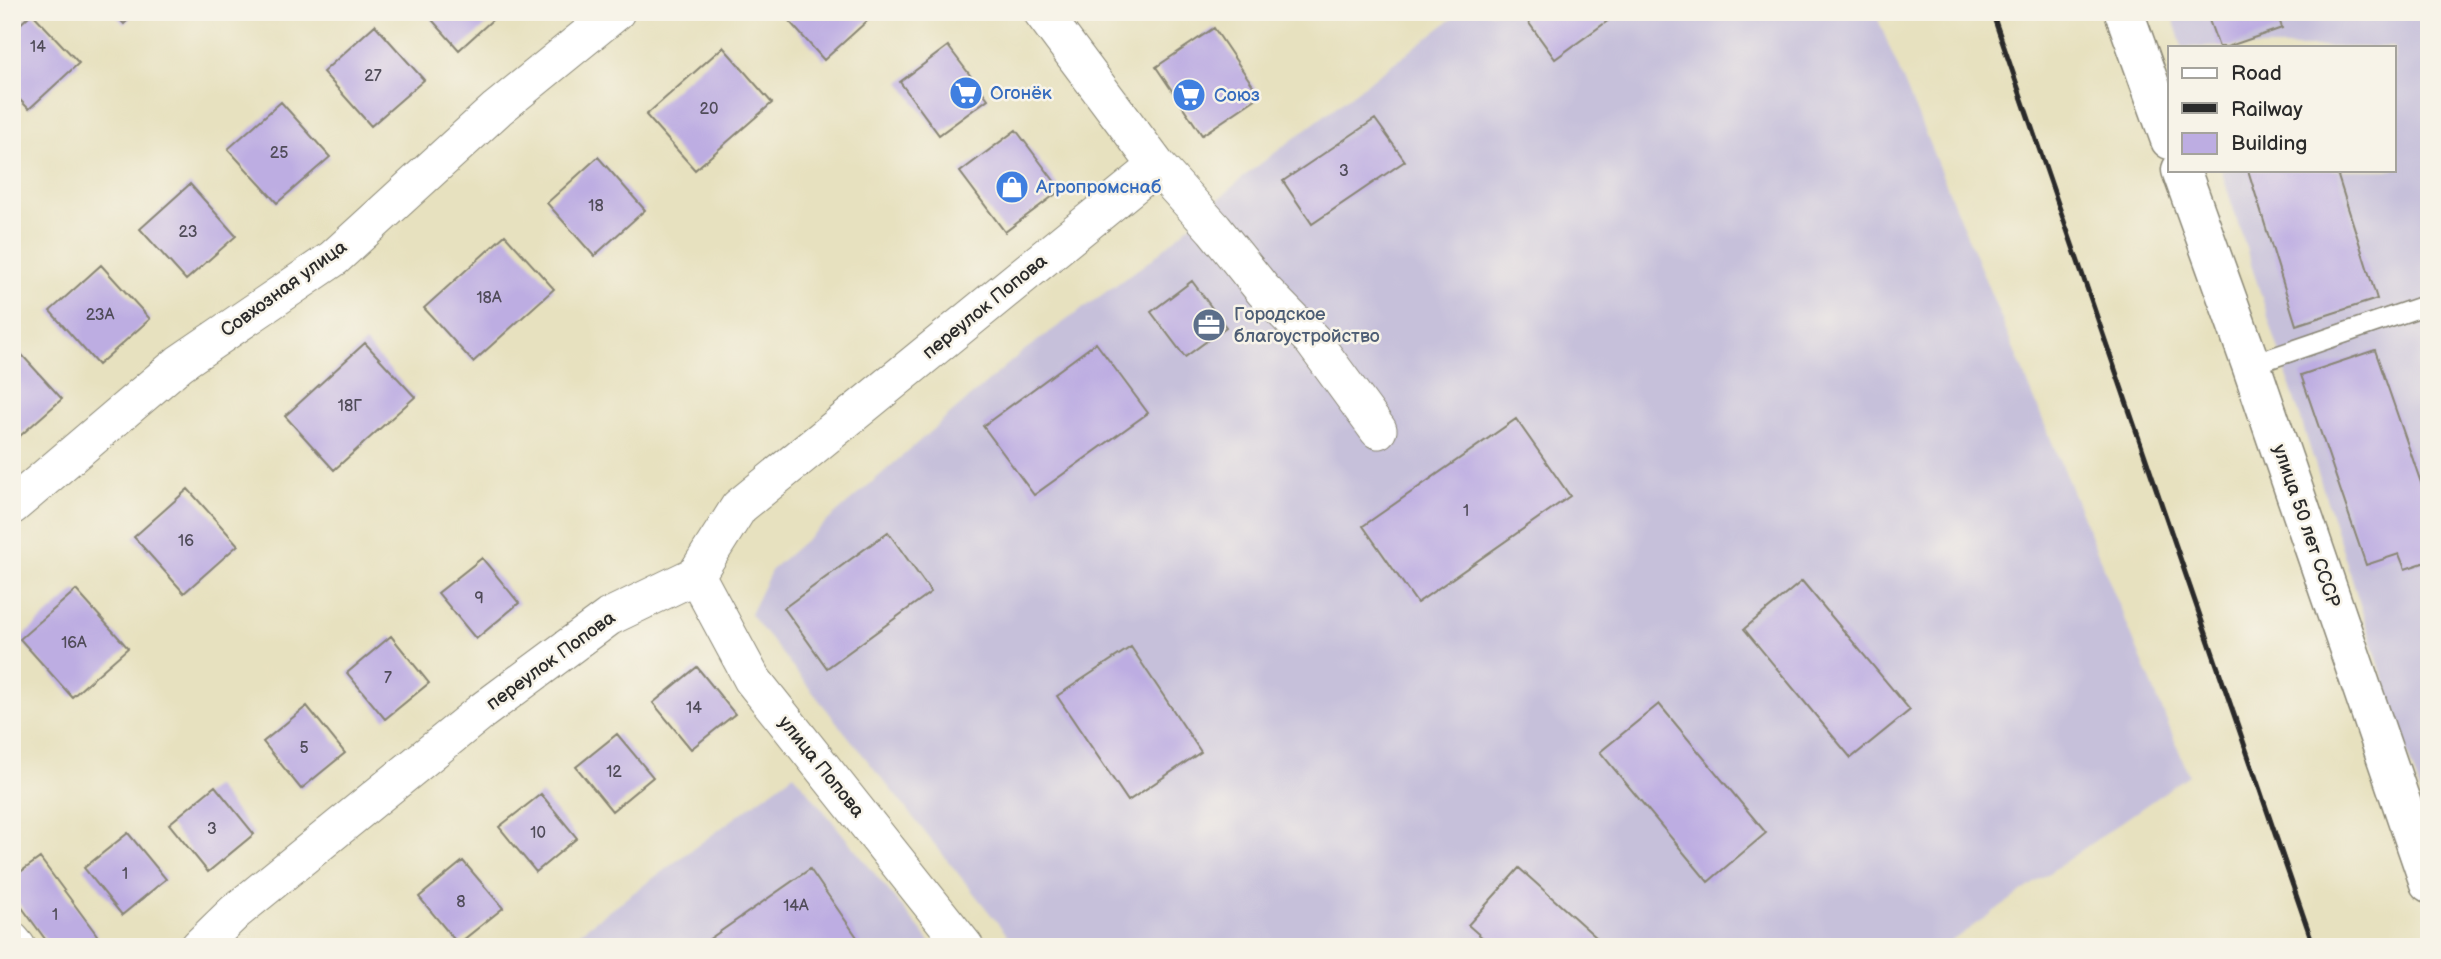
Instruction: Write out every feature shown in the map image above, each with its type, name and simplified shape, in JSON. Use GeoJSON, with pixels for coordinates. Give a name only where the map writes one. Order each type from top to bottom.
{"type":"FeatureCollection","features":[{"type":"Feature","properties":{"kind":"street","name":"Совхозная улица"},"geometry":{"type":"LineString","coordinates":[[12,506],[180,363],[334,257],[497,109],[615,12]]}},
{"type":"Feature","properties":{"kind":"street"},"geometry":{"type":"LineString","coordinates":[[1042,12],[1157,166],[1214,229],[1263,290],[1312,340],[1378,429]]}},
{"type":"Feature","properties":{"kind":"street"},"geometry":{"type":"LineString","coordinates":[[2124,12],[2168,134]]}},
{"type":"Feature","properties":{"kind":"street","name":"переулок Попова"},"geometry":{"type":"LineString","coordinates":[[199,947],[235,912],[482,710],[609,617],[696,575],[739,507],[1157,166]]}},
{"type":"Feature","properties":{"kind":"street","name":"улица 50 лет СССР"},"geometry":{"type":"LineString","coordinates":[[2181,172],[2251,365],[2429,883]]}},
{"type":"Feature","properties":{"kind":"street","name":"улица Попова"},"geometry":{"type":"LineString","coordinates":[[696,575],[752,679],[965,947]]}},
{"type":"Feature","properties":{"kind":"street"},"geometry":{"type":"LineString","coordinates":[[12,941],[17,947]]}},
{"type":"Feature","properties":{"kind":"lane"},"geometry":{"type":"LineString","coordinates":[[2251,365],[2429,304]]}},
{"type":"Feature","properties":{"kind":"shaded area"},"geometry":{"type":"Polygon","coordinates":[[[1461,12],[1875,12],[2189,775],[1943,947],[1017,947],[750,614],[772,569],[1022,352],[1152,259],[1247,174],[1461,12]]]}},
{"type":"Feature","properties":{"kind":"shaded area"},"geometry":{"type":"Polygon","coordinates":[[[2171,12],[2429,12],[2429,820],[2222,172],[2396,172],[2396,46],[2182,46],[2171,12]]]}},
{"type":"Feature","properties":{"kind":"shaded area"},"geometry":{"type":"Polygon","coordinates":[[[794,774],[934,947],[560,947],[794,774]]]}},
{"type":"Feature","properties":{"kind":"building"},"geometry":{"type":"Polygon","coordinates":[[[113,12],[136,12],[124,24],[113,12]]]}},
{"type":"Feature","properties":{"kind":"building"},"geometry":{"type":"Polygon","coordinates":[[[425,12],[501,12],[459,50],[425,12]]]}},
{"type":"Feature","properties":{"kind":"building"},"geometry":{"type":"Polygon","coordinates":[[[781,12],[877,12],[824,60],[781,12]]]}},
{"type":"Feature","properties":{"kind":"building"},"geometry":{"type":"Polygon","coordinates":[[[1521,12],[1620,12],[1555,59],[1521,12]]]}},
{"type":"Feature","properties":{"kind":"building"},"geometry":{"type":"Polygon","coordinates":[[[2206,12],[2277,12],[2282,28],[2230,46],[2219,46],[2206,12]]]}},
{"type":"Feature","properties":{"kind":"building"},"geometry":{"type":"Polygon","coordinates":[[[32,13],[79,63],[29,109],[12,92],[12,32],[32,13]]]}},
{"type":"Feature","properties":{"kind":"building"},"geometry":{"type":"Polygon","coordinates":[[[375,25],[424,80],[371,126],[323,72],[375,25]]]}},
{"type":"Feature","properties":{"kind":"building"},"geometry":{"type":"Polygon","coordinates":[[[1214,28],[1260,96],[1202,135],[1156,67],[1214,28]]]}},
{"type":"Feature","properties":{"kind":"building"},"geometry":{"type":"Polygon","coordinates":[[[948,46],[988,99],[939,135],[900,82],[948,46]]]}},
{"type":"Feature","properties":{"kind":"building"},"geometry":{"type":"Polygon","coordinates":[[[723,47],[772,103],[695,170],[646,115],[723,47]]]}},
{"type":"Feature","properties":{"kind":"building"},"geometry":{"type":"Polygon","coordinates":[[[281,102],[330,157],[277,203],[228,149],[281,102]]]}},
{"type":"Feature","properties":{"kind":"building"},"geometry":{"type":"Polygon","coordinates":[[[1375,119],[1405,161],[1312,224],[1283,181],[1375,119]]]}},
{"type":"Feature","properties":{"kind":"building"},"geometry":{"type":"Polygon","coordinates":[[[1016,130],[1061,190],[1005,232],[960,172],[1016,130]]]}},
{"type":"Feature","properties":{"kind":"building"},"geometry":{"type":"Polygon","coordinates":[[[598,157],[645,210],[594,256],[547,203],[598,157]]]}},
{"type":"Feature","properties":{"kind":"building"},"geometry":{"type":"Polygon","coordinates":[[[2249,172],[2337,172],[2377,299],[2296,325],[2249,172]]]}},
{"type":"Feature","properties":{"kind":"building"},"geometry":{"type":"Polygon","coordinates":[[[190,184],[236,236],[186,280],[140,229],[190,184]]]}},
{"type":"Feature","properties":{"kind":"building"},"geometry":{"type":"Polygon","coordinates":[[[505,235],[554,289],[473,362],[424,308],[505,235]]]}},
{"type":"Feature","properties":{"kind":"building"},"geometry":{"type":"Polygon","coordinates":[[[101,265],[150,319],[98,365],[50,311],[101,265]]]}},
{"type":"Feature","properties":{"kind":"building"},"geometry":{"type":"Polygon","coordinates":[[[1192,281],[1226,327],[1185,357],[1151,312],[1192,281]]]}},
{"type":"Feature","properties":{"kind":"building"},"geometry":{"type":"Polygon","coordinates":[[[365,343],[415,397],[334,470],[285,416],[365,343]]]}},
{"type":"Feature","properties":{"kind":"building"},"geometry":{"type":"Polygon","coordinates":[[[1096,343],[1148,413],[1034,495],[983,426],[1096,343]]]}},
{"type":"Feature","properties":{"kind":"building"},"geometry":{"type":"Polygon","coordinates":[[[12,344],[62,399],[12,443],[12,344]]]}},
{"type":"Feature","properties":{"kind":"building"},"geometry":{"type":"Polygon","coordinates":[[[2375,350],[2429,506],[2429,561],[2405,569],[2399,554],[2366,565],[2301,375],[2375,350]]]}},
{"type":"Feature","properties":{"kind":"building"},"geometry":{"type":"Polygon","coordinates":[[[1516,419],[1570,496],[1417,603],[1363,526],[1516,419]]]}},
{"type":"Feature","properties":{"kind":"building"},"geometry":{"type":"Polygon","coordinates":[[[188,489],[238,545],[184,593],[134,537],[188,489]]]}},
{"type":"Feature","properties":{"kind":"building"},"geometry":{"type":"Polygon","coordinates":[[[888,532],[931,592],[827,668],[784,608],[888,532]]]}},
{"type":"Feature","properties":{"kind":"building"},"geometry":{"type":"Polygon","coordinates":[[[482,558],[519,603],[476,639],[438,593],[482,558]]]}},
{"type":"Feature","properties":{"kind":"building"},"geometry":{"type":"Polygon","coordinates":[[[1802,581],[1910,710],[1851,758],[1744,629],[1802,581]]]}},
{"type":"Feature","properties":{"kind":"building"},"geometry":{"type":"Polygon","coordinates":[[[76,590],[128,648],[72,697],[20,639],[76,590]]]}},
{"type":"Feature","properties":{"kind":"building"},"geometry":{"type":"Polygon","coordinates":[[[391,636],[429,683],[385,719],[347,673],[391,636]]]}},
{"type":"Feature","properties":{"kind":"building"},"geometry":{"type":"Polygon","coordinates":[[[1131,647],[1201,752],[1128,801],[1057,696],[1131,647]]]}},
{"type":"Feature","properties":{"kind":"building"},"geometry":{"type":"Polygon","coordinates":[[[697,667],[735,714],[691,749],[653,703],[697,667]]]}},
{"type":"Feature","properties":{"kind":"building"},"geometry":{"type":"Polygon","coordinates":[[[1659,704],[1766,833],[1708,882],[1600,752],[1659,704]]]}},
{"type":"Feature","properties":{"kind":"building"},"geometry":{"type":"Polygon","coordinates":[[[307,706],[345,753],[301,789],[263,742],[307,706]]]}},
{"type":"Feature","properties":{"kind":"building"},"geometry":{"type":"Polygon","coordinates":[[[617,734],[653,777],[612,811],[576,767],[617,734]]]}},
{"type":"Feature","properties":{"kind":"building"},"geometry":{"type":"Polygon","coordinates":[[[215,786],[254,834],[208,872],[169,824],[215,786]]]}},
{"type":"Feature","properties":{"kind":"building"},"geometry":{"type":"Polygon","coordinates":[[[541,794],[577,838],[536,872],[499,827],[541,794]]]}},
{"type":"Feature","properties":{"kind":"building"},"geometry":{"type":"Polygon","coordinates":[[[128,833],[166,879],[122,915],[84,868],[128,833]]]}},
{"type":"Feature","properties":{"kind":"building"},"geometry":{"type":"Polygon","coordinates":[[[40,858],[97,935],[82,947],[51,947],[12,894],[12,878],[40,858]]]}},
{"type":"Feature","properties":{"kind":"building"},"geometry":{"type":"Polygon","coordinates":[[[463,861],[503,908],[458,944],[419,897],[463,861]]]}},
{"type":"Feature","properties":{"kind":"building"},"geometry":{"type":"Polygon","coordinates":[[[1519,868],[1607,947],[1493,947],[1468,925],[1519,868]]]}},
{"type":"Feature","properties":{"kind":"building"},"geometry":{"type":"Polygon","coordinates":[[[810,869],[861,943],[855,947],[698,947],[810,869]]]}},
{"type":"Feature","properties":{"kind":"railway"},"geometry":{"type":"LineString","coordinates":[[1992,12],[2314,947]]}},
{"type":"Feature","properties":{"kind":"place","name":"Огонёк"},"geometry":{"type":"Point","coordinates":[966,93]}},
{"type":"Feature","properties":{"kind":"place","name":"Союз"},"geometry":{"type":"Point","coordinates":[1189,95]}},
{"type":"Feature","properties":{"kind":"place","name":"Агропромснаб"},"geometry":{"type":"Point","coordinates":[1012,187]}},
{"type":"Feature","properties":{"kind":"place","name":"Городское благоустройство"},"geometry":{"type":"Point","coordinates":[1209,325]}}]}
